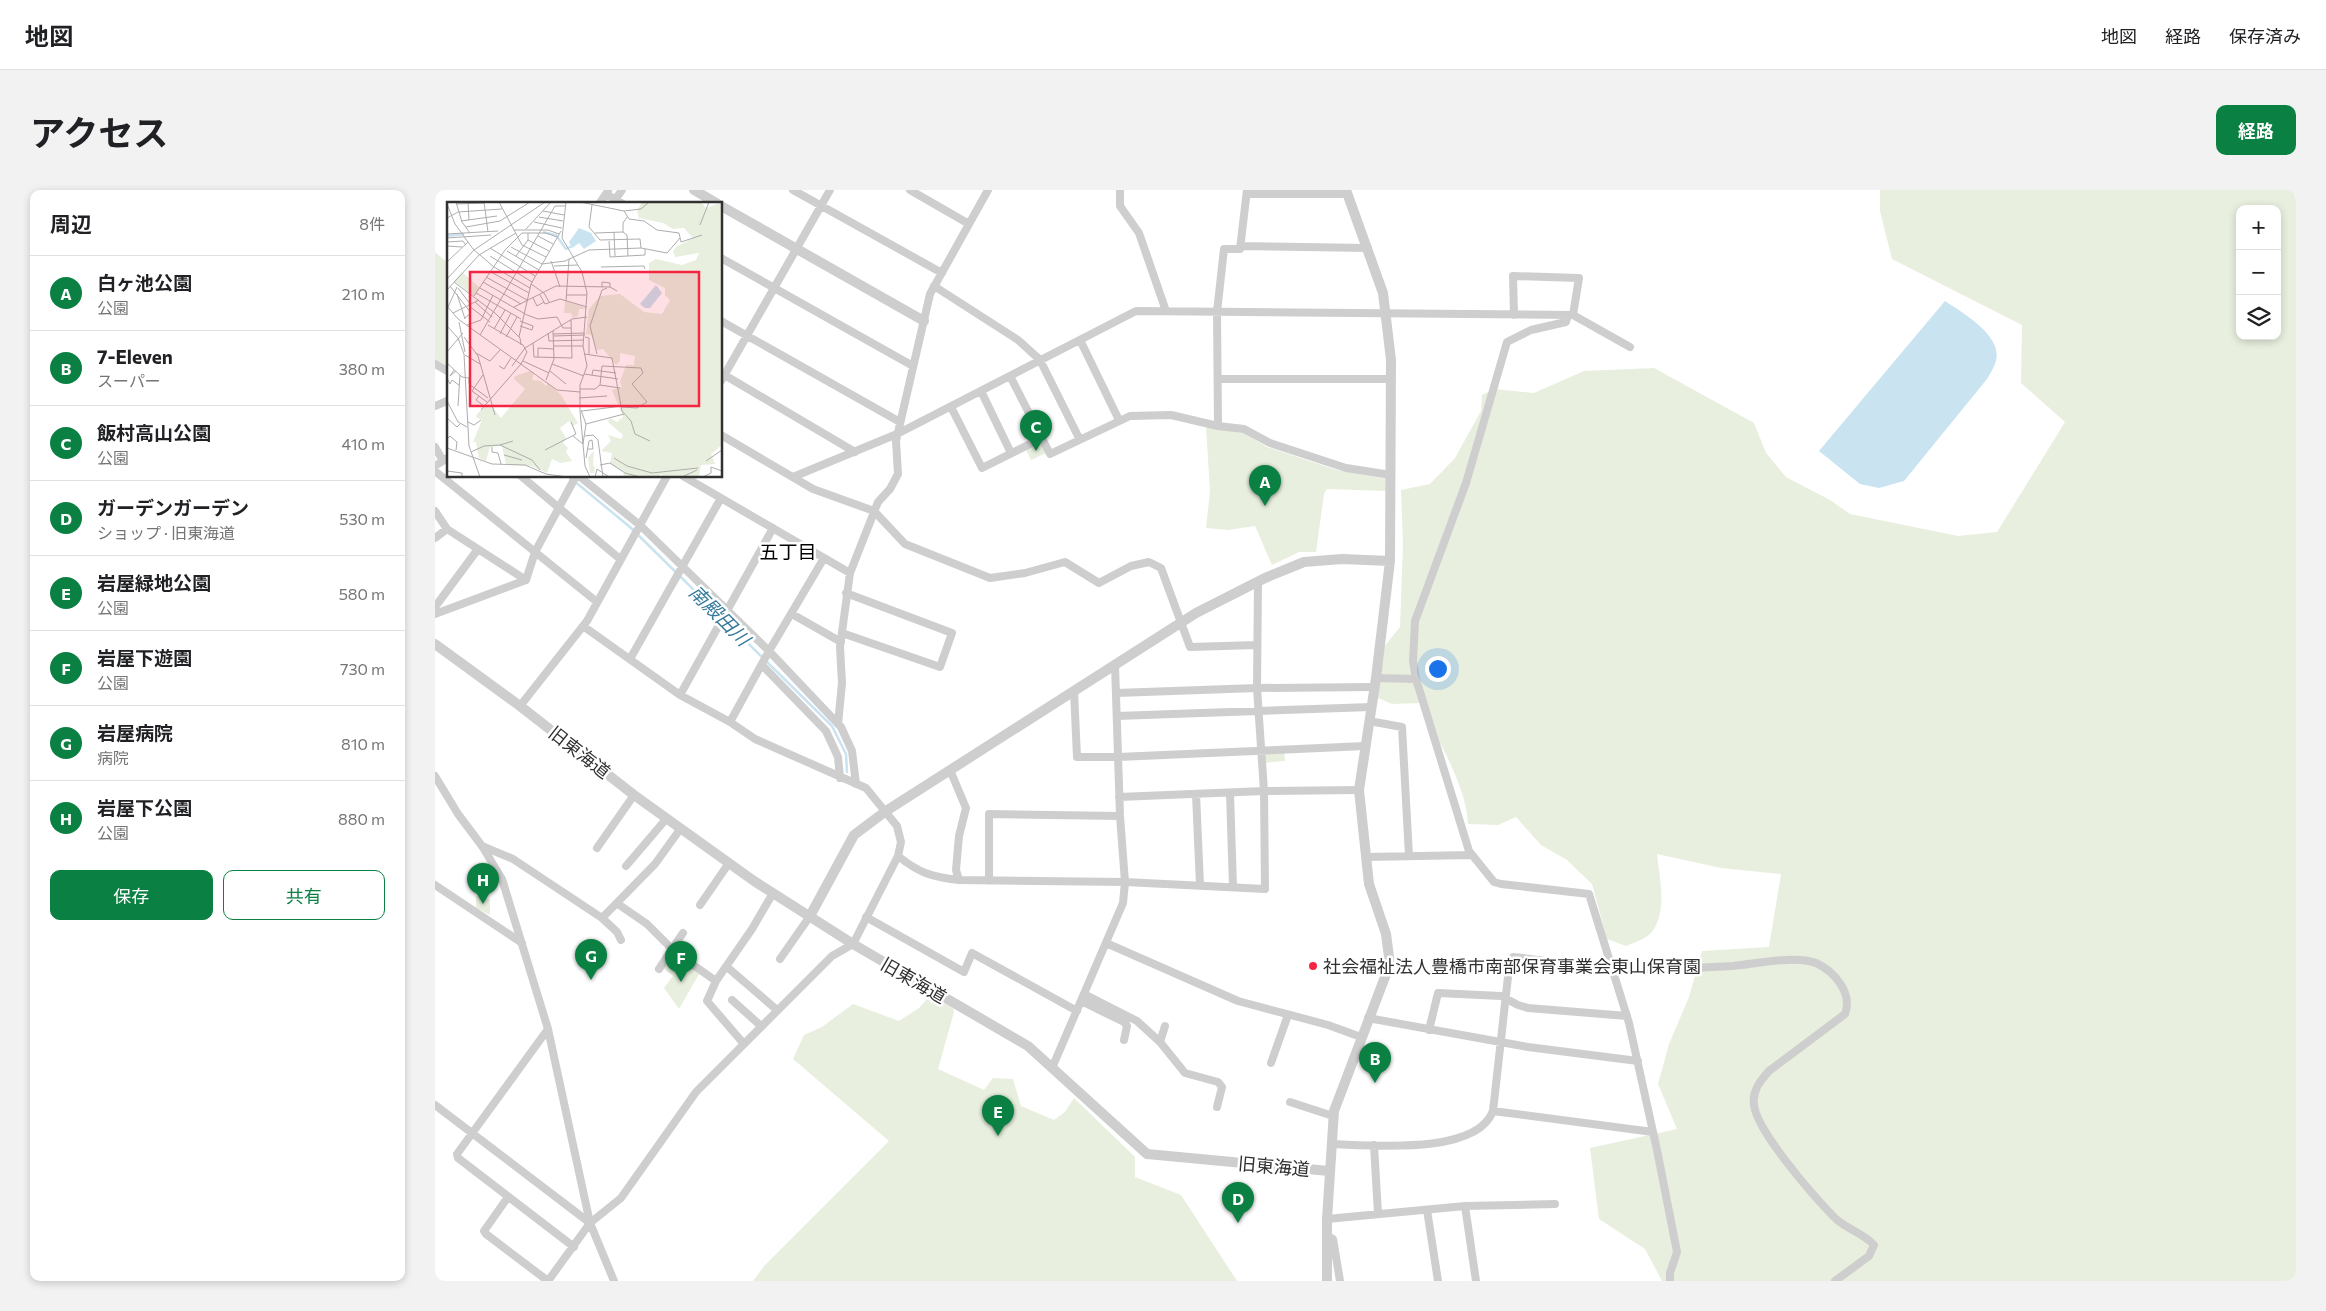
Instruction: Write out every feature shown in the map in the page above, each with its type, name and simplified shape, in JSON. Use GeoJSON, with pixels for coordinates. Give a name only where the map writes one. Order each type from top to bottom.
{"type":"FeatureCollection","features":[{"type":"Feature","properties":{"kind":"street"},"geometry":{"type":"LineString","coordinates":[[607,192],[614,202],[622,190]]}},
{"type":"Feature","properties":{"kind":"street"},"geometry":{"type":"LineString","coordinates":[[694,190],[715,202]]}},
{"type":"Feature","properties":{"kind":"street"},"geometry":{"type":"LineString","coordinates":[[793,190],[942,273]]}},
{"type":"Feature","properties":{"kind":"street"},"geometry":{"type":"LineString","coordinates":[[723,374],[830,190]]}},
{"type":"Feature","properties":{"kind":"street"},"geometry":{"type":"LineString","coordinates":[[910,190],[969,224]]}},
{"type":"Feature","properties":{"kind":"street"},"geometry":{"type":"LineString","coordinates":[[838,724],[843,683],[841,642],[850,572],[878,502],[890,489],[898,474],[897,434],[930,294],[988,190]]}},
{"type":"Feature","properties":{"kind":"street"},"geometry":{"type":"LineString","coordinates":[[1120,190],[1120,206],[1139,233],[1165,311]]}},
{"type":"Feature","properties":{"kind":"street"},"geometry":{"type":"LineString","coordinates":[[1218,426],[1217,312],[1224,249],[1240,250],[1247,192],[1347,192],[1383,293],[1387,314],[1391,379],[1390,561],[1375,683],[1359,790],[1369,884],[1386,934],[1389,957],[1388,969],[1340,1090],[1333,1116],[1329,1171]]}},
{"type":"Feature","properties":{"kind":"street"},"geometry":{"type":"LineString","coordinates":[[723,207],[924,321]]}},
{"type":"Feature","properties":{"kind":"street"},"geometry":{"type":"LineString","coordinates":[[1241,246],[1368,248]]}},
{"type":"Feature","properties":{"kind":"street"},"geometry":{"type":"LineString","coordinates":[[723,259],[913,366]]}},
{"type":"Feature","properties":{"kind":"street"},"geometry":{"type":"LineString","coordinates":[[1513,314],[1513,276],[1579,278],[1571,315],[1566,322],[1531,330],[1507,342],[1466,483],[1415,621],[1413,660],[1416,679],[1472,855],[1494,882],[1589,894],[1614,969],[1627,1016],[1653,1132],[1677,1252],[1670,1273],[1670,1281]]}},
{"type":"Feature","properties":{"kind":"street"},"geometry":{"type":"LineString","coordinates":[[934,286],[1018,340],[1040,360],[1079,438]]}},
{"type":"Feature","properties":{"kind":"street"},"geometry":{"type":"LineString","coordinates":[[793,477],[897,434],[1136,311],[1571,315],[1630,347]]}},
{"type":"Feature","properties":{"kind":"street"},"geometry":{"type":"LineString","coordinates":[[723,322],[900,422]]}},
{"type":"Feature","properties":{"kind":"street"},"geometry":{"type":"LineString","coordinates":[[1080,340],[1119,420]]}},
{"type":"Feature","properties":{"kind":"street"},"geometry":{"type":"LineString","coordinates":[[435,364],[447,371]]}},
{"type":"Feature","properties":{"kind":"street"},"geometry":{"type":"LineString","coordinates":[[1010,376],[1050,454],[1079,438],[1129,416],[1171,415],[1218,426],[1244,428],[1270,443],[1346,468],[1391,474]]}},
{"type":"Feature","properties":{"kind":"street"},"geometry":{"type":"LineString","coordinates":[[723,377],[855,452]]}},
{"type":"Feature","properties":{"kind":"street"},"geometry":{"type":"LineString","coordinates":[[1218,379],[1391,379]]}},
{"type":"Feature","properties":{"kind":"street"},"geometry":{"type":"LineString","coordinates":[[981,391],[1011,453]]}},
{"type":"Feature","properties":{"kind":"street"},"geometry":{"type":"LineString","coordinates":[[435,406],[447,401]]}},
{"type":"Feature","properties":{"kind":"street"},"geometry":{"type":"LineString","coordinates":[[951,407],[982,468],[1042,438]]}},
{"type":"Feature","properties":{"kind":"street"},"geometry":{"type":"LineString","coordinates":[[723,436],[813,489],[874,512],[905,544],[990,578],[1025,573],[1065,562],[1099,583],[1131,566],[1149,562],[1161,568],[1179,624],[1190,646],[1257,645]]}},
{"type":"Feature","properties":{"kind":"street"},"geometry":{"type":"LineString","coordinates":[[435,447],[446,459],[435,466]]}},
{"type":"Feature","properties":{"kind":"street"},"geometry":{"type":"LineString","coordinates":[[435,471],[597,602]]}},
{"type":"Feature","properties":{"kind":"street"},"geometry":{"type":"LineString","coordinates":[[523,478],[621,559]]}},
{"type":"Feature","properties":{"kind":"street"},"geometry":{"type":"LineString","coordinates":[[435,614],[525,580],[535,552],[576,478],[638,530],[724,615],[768,652],[838,724],[852,750],[856,784]]}},
{"type":"Feature","properties":{"kind":"street"},"geometry":{"type":"LineString","coordinates":[[520,706],[583,626],[666,478]]}},
{"type":"Feature","properties":{"kind":"street"},"geometry":{"type":"LineString","coordinates":[[686,478],[850,572]]}},
{"type":"Feature","properties":{"kind":"street"},"geometry":{"type":"LineString","coordinates":[[630,659],[721,498]]}},
{"type":"Feature","properties":{"kind":"street"},"geometry":{"type":"LineString","coordinates":[[435,512],[447,529],[525,580]]}},
{"type":"Feature","properties":{"kind":"street"},"geometry":{"type":"LineString","coordinates":[[680,696],[773,528]]}},
{"type":"Feature","properties":{"kind":"street"},"geometry":{"type":"LineString","coordinates":[[435,538],[447,529]]}},
{"type":"Feature","properties":{"kind":"street"},"geometry":{"type":"LineString","coordinates":[[435,607],[479,549]]}},
{"type":"Feature","properties":{"kind":"street"},"geometry":{"type":"LineString","coordinates":[[729,722],[824,558]]}},
{"type":"Feature","properties":{"kind":"street"},"geometry":{"type":"LineString","coordinates":[[780,960],[810,916],[854,835],[886,811],[1179,624],[1258,582],[1304,562],[1342,559],[1390,561]]}},
{"type":"Feature","properties":{"kind":"street"},"geometry":{"type":"LineString","coordinates":[[898,856],[912,867],[932,877],[959,880],[1125,882],[1265,889],[1264,791],[1257,688],[1258,582]]}},
{"type":"Feature","properties":{"kind":"street"},"geometry":{"type":"LineString","coordinates":[[842,633],[940,667],[952,633],[846,593]]}},
{"type":"Feature","properties":{"kind":"street"},"geometry":{"type":"LineString","coordinates":[[792,614],[841,642]]}},
{"type":"Feature","properties":{"kind":"street"},"geometry":{"type":"LineString","coordinates":[[508,1196],[485,1232],[548,1281],[590,1223],[621,1198],[696,1092],[832,956],[853,944],[898,856],[901,842],[897,826],[866,788],[755,739],[729,722],[680,696],[583,626]]}},
{"type":"Feature","properties":{"kind":"street","name":"旧東海道"},"geometry":{"type":"LineString","coordinates":[[435,644],[520,706],[634,794],[773,893],[853,944],[1028,1046],[1147,1154],[1329,1171],[1326,1235],[1327,1281]]}},
{"type":"Feature","properties":{"kind":"street"},"geometry":{"type":"LineString","coordinates":[[763,664],[826,731],[838,757],[840,778]]}},
{"type":"Feature","properties":{"kind":"street"},"geometry":{"type":"LineString","coordinates":[[1052,1068],[1123,903],[1125,882],[1119,797],[1115,665]]}},
{"type":"Feature","properties":{"kind":"street"},"geometry":{"type":"LineString","coordinates":[[1116,693],[1375,683],[1416,679]]}},
{"type":"Feature","properties":{"kind":"street"},"geometry":{"type":"LineString","coordinates":[[1074,691],[1077,757],[1118,757],[1365,746]]}},
{"type":"Feature","properties":{"kind":"street"},"geometry":{"type":"LineString","coordinates":[[1117,716],[1371,707]]}},
{"type":"Feature","properties":{"kind":"street"},"geometry":{"type":"LineString","coordinates":[[1369,721],[1403,727],[1409,856]]}},
{"type":"Feature","properties":{"kind":"street"},"geometry":{"type":"LineString","coordinates":[[950,770],[966,808],[959,836],[956,870],[959,880]]}},
{"type":"Feature","properties":{"kind":"street"},"geometry":{"type":"LineString","coordinates":[[435,776],[458,814],[503,879],[548,1029],[590,1223],[614,1281]]}},
{"type":"Feature","properties":{"kind":"street"},"geometry":{"type":"LineString","coordinates":[[1119,797],[1264,791],[1359,790]]}},
{"type":"Feature","properties":{"kind":"street"},"geometry":{"type":"LineString","coordinates":[[1230,793],[1233,887]]}},
{"type":"Feature","properties":{"kind":"street"},"geometry":{"type":"LineString","coordinates":[[597,848],[634,794]]}},
{"type":"Feature","properties":{"kind":"street"},"geometry":{"type":"LineString","coordinates":[[1196,794],[1200,885]]}},
{"type":"Feature","properties":{"kind":"street"},"geometry":{"type":"LineString","coordinates":[[989,881],[989,814],[1120,816]]}},
{"type":"Feature","properties":{"kind":"street"},"geometry":{"type":"LineString","coordinates":[[626,866],[667,818]]}},
{"type":"Feature","properties":{"kind":"street"},"geometry":{"type":"LineString","coordinates":[[602,918],[618,904],[655,864],[681,828]]}},
{"type":"Feature","properties":{"kind":"street"},"geometry":{"type":"LineString","coordinates":[[481,846],[513,859],[602,918],[617,932],[621,940]]}},
{"type":"Feature","properties":{"kind":"street"},"geometry":{"type":"LineString","coordinates":[[1365,857],[1472,855]]}},
{"type":"Feature","properties":{"kind":"street"},"geometry":{"type":"LineString","coordinates":[[701,905],[729,862]]}},
{"type":"Feature","properties":{"kind":"street"},"geometry":{"type":"LineString","coordinates":[[435,885],[522,943]]}},
{"type":"Feature","properties":{"kind":"street"},"geometry":{"type":"LineString","coordinates":[[744,1044],[707,1001],[716,981],[727,967],[773,893]]}},
{"type":"Feature","properties":{"kind":"street"},"geometry":{"type":"LineString","coordinates":[[618,904],[647,924],[674,951],[716,981]]}},
{"type":"Feature","properties":{"kind":"street"},"geometry":{"type":"LineString","coordinates":[[866,918],[964,972],[972,953],[1077,1011]]}},
{"type":"Feature","properties":{"kind":"street"},"geometry":{"type":"LineString","coordinates":[[659,969],[674,951],[683,933]]}},
{"type":"Feature","properties":{"kind":"street"},"geometry":{"type":"LineString","coordinates":[[1106,944],[1238,1001],[1328,1024],[1361,1037]]}},
{"type":"Feature","properties":{"kind":"street"},"geometry":{"type":"LineString","coordinates":[[1331,1144],[1433,1144],[1457,1139],[1477,1130],[1491,1116],[1509,968],[1513,957],[1614,969],[1702,968],[1791,961],[1814,963],[1831,971],[1837,977],[1847,1003],[1845,1014],[1769,1072],[1760,1081],[1755,1094],[1754,1104],[1765,1132],[1796,1173],[1837,1220],[1873,1246],[1869,1256],[1835,1281]]}},
{"type":"Feature","properties":{"kind":"street"},"geometry":{"type":"LineString","coordinates":[[727,967],[777,1010]]}},
{"type":"Feature","properties":{"kind":"street"},"geometry":{"type":"LineString","coordinates":[[1429,1030],[1438,993],[1501,996],[1518,1005],[1529,1008],[1627,1016]]}},
{"type":"Feature","properties":{"kind":"street"},"geometry":{"type":"LineString","coordinates":[[1083,998],[1124,1022],[1127,1026],[1124,1040]]}},
{"type":"Feature","properties":{"kind":"street"},"geometry":{"type":"LineString","coordinates":[[1083,998],[1137,1021],[1160,1042],[1185,1073],[1218,1082],[1222,1087],[1217,1106]]}},
{"type":"Feature","properties":{"kind":"street"},"geometry":{"type":"LineString","coordinates":[[732,1000],[761,1026]]}},
{"type":"Feature","properties":{"kind":"street"},"geometry":{"type":"LineString","coordinates":[[1271,1063],[1288,1015]]}},
{"type":"Feature","properties":{"kind":"street"},"geometry":{"type":"LineString","coordinates":[[1368,1018],[1500,1042],[1638,1062]]}},
{"type":"Feature","properties":{"kind":"street"},"geometry":{"type":"LineString","coordinates":[[1160,1042],[1165,1026]]}},
{"type":"Feature","properties":{"kind":"street"},"geometry":{"type":"LineString","coordinates":[[548,1029],[457,1154],[458,1158],[574,1247]]}},
{"type":"Feature","properties":{"kind":"street"},"geometry":{"type":"LineString","coordinates":[[1290,1102],[1333,1116]]}},
{"type":"Feature","properties":{"kind":"street"},"geometry":{"type":"LineString","coordinates":[[435,1105],[590,1223]]}},
{"type":"Feature","properties":{"kind":"street"},"geometry":{"type":"LineString","coordinates":[[1493,1111],[1653,1132]]}},
{"type":"Feature","properties":{"kind":"street"},"geometry":{"type":"LineString","coordinates":[[1373,1145],[1378,1214]]}},
{"type":"Feature","properties":{"kind":"street"},"geometry":{"type":"LineString","coordinates":[[1327,1219],[1465,1206],[1555,1204]]}},
{"type":"Feature","properties":{"kind":"street"},"geometry":{"type":"LineString","coordinates":[[1465,1206],[1476,1281]]}},
{"type":"Feature","properties":{"kind":"street"},"geometry":{"type":"LineString","coordinates":[[1427,1210],[1438,1281]]}},
{"type":"Feature","properties":{"kind":"street"},"geometry":{"type":"LineString","coordinates":[[1326,1235],[1333,1239],[1340,1281]]}},
{"type":"Feature","properties":{"kind":"green space"},"geometry":{"type":"Polygon","coordinates":[[[1880,190],[2296,190],[2296,1281],[1662,1281],[1645,1249],[1599,1219],[1590,1148],[1677,1129],[1658,1084],[1669,1044],[1689,997],[1702,951],[1769,947],[1781,874],[1721,868],[1657,854],[1661,884],[1661,906],[1656,925],[1648,936],[1626,946],[1607,939],[1592,884],[1567,860],[1541,845],[1516,817],[1498,825],[1468,824],[1462,793],[1420,703],[1392,704],[1378,698],[1383,648],[1400,627],[1403,544],[1401,490],[1430,484],[1455,458],[1481,411],[1482,395],[1494,389],[1534,393],[1584,371],[1654,368],[1754,423],[1766,453],[1786,477],[1830,500],[1850,514],[1958,536],[1997,532],[2065,422],[2021,383],[2022,325],[1892,259],[1880,211],[1880,190]]]}},
{"type":"Feature","properties":{"kind":"green space"},"geometry":{"type":"Polygon","coordinates":[[[435,252],[447,262],[447,371],[435,362],[435,252]]]}},
{"type":"Feature","properties":{"kind":"green space"},"geometry":{"type":"Polygon","coordinates":[[[1206,427],[1244,433],[1267,447],[1337,470],[1387,479],[1386,491],[1327,489],[1324,494],[1316,552],[1299,552],[1272,565],[1255,526],[1228,530],[1206,528],[1210,491],[1206,427]]]}},
{"type":"Feature","properties":{"kind":"green space"},"geometry":{"type":"Polygon","coordinates":[[[1040,443],[1046,453],[1031,460],[1026,450],[1040,443]]]}},
{"type":"Feature","properties":{"kind":"green space"},"geometry":{"type":"Polygon","coordinates":[[[1284,751],[1285,761],[1263,763],[1263,752],[1284,751]]]}},
{"type":"Feature","properties":{"kind":"green space"},"geometry":{"type":"Polygon","coordinates":[[[476,896],[490,899],[490,915],[476,908],[476,896]]]}},
{"type":"Feature","properties":{"kind":"green space"},"geometry":{"type":"Polygon","coordinates":[[[670,954],[699,974],[679,1009],[664,988],[673,976],[662,967],[670,954]]]}},
{"type":"Feature","properties":{"kind":"green space"},"geometry":{"type":"Polygon","coordinates":[[[928,998],[932,1000],[935,998],[953,1008],[954,1012],[938,1069],[984,1090],[993,1078],[1013,1079],[1021,1106],[1054,1120],[1065,1112],[1074,1098],[1135,1157],[1135,1177],[1181,1195],[1237,1281],[753,1281],[765,1265],[889,1141],[793,1059],[804,1035],[822,1027],[853,1004],[899,1021],[919,1008],[928,998]]]}},
{"type":"Feature","properties":{"kind":"water"},"geometry":{"type":"Polygon","coordinates":[[[1945,301],[1971,319],[1988,334],[1997,352],[1994,366],[1987,379],[1904,481],[1879,488],[1860,484],[1819,451],[1945,301]]]}},
{"type":"Feature","properties":{"kind":"waterway","name":"南殿田川"},"geometry":{"type":"LineString","coordinates":[[570,478],[630,527],[832,726],[846,754],[847,772]]}},
{"type":"Feature","properties":{"kind":"place","name":"飯村高山公園"},"geometry":{"type":"Point","coordinates":[1036,451]}},
{"type":"Feature","properties":{"kind":"place","name":"白ヶ池公園"},"geometry":{"type":"Point","coordinates":[1265,506]}},
{"type":"Feature","properties":{"kind":"place","name":"岩屋下公園"},"geometry":{"type":"Point","coordinates":[483,904]}},
{"type":"Feature","properties":{"kind":"place","name":"社会福祉法人豊橋市南部保育事業会東山保育園"},"geometry":{"type":"Point","coordinates":[1313,966]}},
{"type":"Feature","properties":{"kind":"place","name":"岩屋病院"},"geometry":{"type":"Point","coordinates":[591,980]}},
{"type":"Feature","properties":{"kind":"place","name":"岩屋下遊園"},"geometry":{"type":"Point","coordinates":[681,982]}},
{"type":"Feature","properties":{"kind":"place","name":"7-Eleven"},"geometry":{"type":"Point","coordinates":[1375,1083]}},
{"type":"Feature","properties":{"kind":"place","name":"岩屋緑地公園"},"geometry":{"type":"Point","coordinates":[998,1136]}},
{"type":"Feature","properties":{"kind":"place","name":"ガーデンガーデン"},"geometry":{"type":"Point","coordinates":[1238,1223]}},
{"type":"Feature","properties":{"kind":"district","name":"五丁目"},"geometry":{"type":"Point","coordinates":[788,551]}}]}
